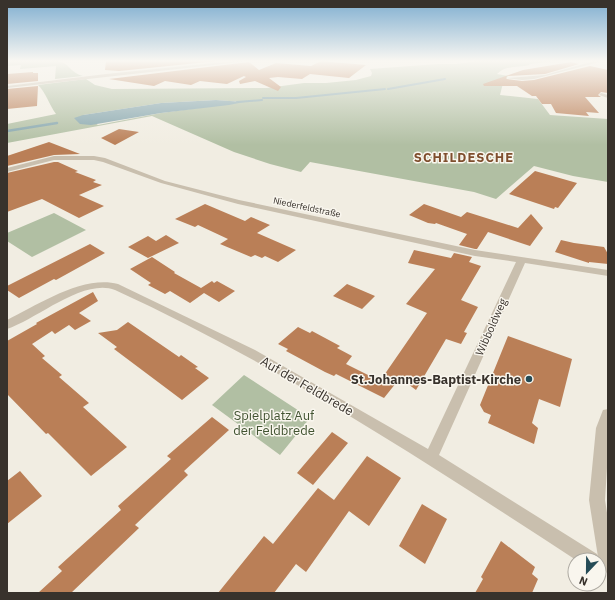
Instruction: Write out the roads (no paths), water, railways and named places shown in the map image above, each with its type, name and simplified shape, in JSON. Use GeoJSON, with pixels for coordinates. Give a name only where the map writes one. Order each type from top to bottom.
{"type":"FeatureCollection","features":[{"type":"Feature","properties":{"kind":"street"},"geometry":{"type":"LineString","coordinates":[[602,94],[608,97]]}},
{"type":"Feature","properties":{"kind":"street","name":"Niederfeldstraße"},"geometry":{"type":"LineString","coordinates":[[7,170],[54,158],[94,158],[105,160],[163,182],[238,202],[475,253],[608,273]]}},
{"type":"Feature","properties":{"kind":"street","name":"Wibboldweg"},"geometry":{"type":"LineString","coordinates":[[431,458],[521,261]]}},
{"type":"Feature","properties":{"kind":"street","name":"Auf der Feldbrede"},"geometry":{"type":"LineString","coordinates":[[7,325],[78,290],[97,286],[113,286],[251,353],[431,458],[578,552]]}},
{"type":"Feature","properties":{"kind":"street"},"geometry":{"type":"LineString","coordinates":[[608,414],[603,428],[597,500],[608,565]]}},
{"type":"Feature","properties":{"kind":"water"},"geometry":{"type":"Polygon","coordinates":[[[216,100],[244,102],[161,113],[91,125],[80,124],[74,118],[83,115],[161,103],[216,100]]]}},
{"type":"Feature","properties":{"kind":"waterway"},"geometry":{"type":"LineString","coordinates":[[263,98],[296,98],[385,89]]}},
{"type":"Feature","properties":{"kind":"waterway"},"geometry":{"type":"LineString","coordinates":[[237,102],[262,100]]}},
{"type":"Feature","properties":{"kind":"waterway"},"geometry":{"type":"LineString","coordinates":[[7,131],[57,123]]}},
{"type":"Feature","properties":{"kind":"place","name":"St.Johannes-Baptist-Kirche"},"geometry":{"type":"Point","coordinates":[529,379]}},
{"type":"Feature","properties":{"kind":"district","name":"SCHILDESCHE"},"geometry":{"type":"Point","coordinates":[464,157]}},
{"type":"Feature","properties":{"kind":"park label","name":"Spielplatz Auf der Feldbrede"},"geometry":{"type":"Point","coordinates":[274,422]}}]}
